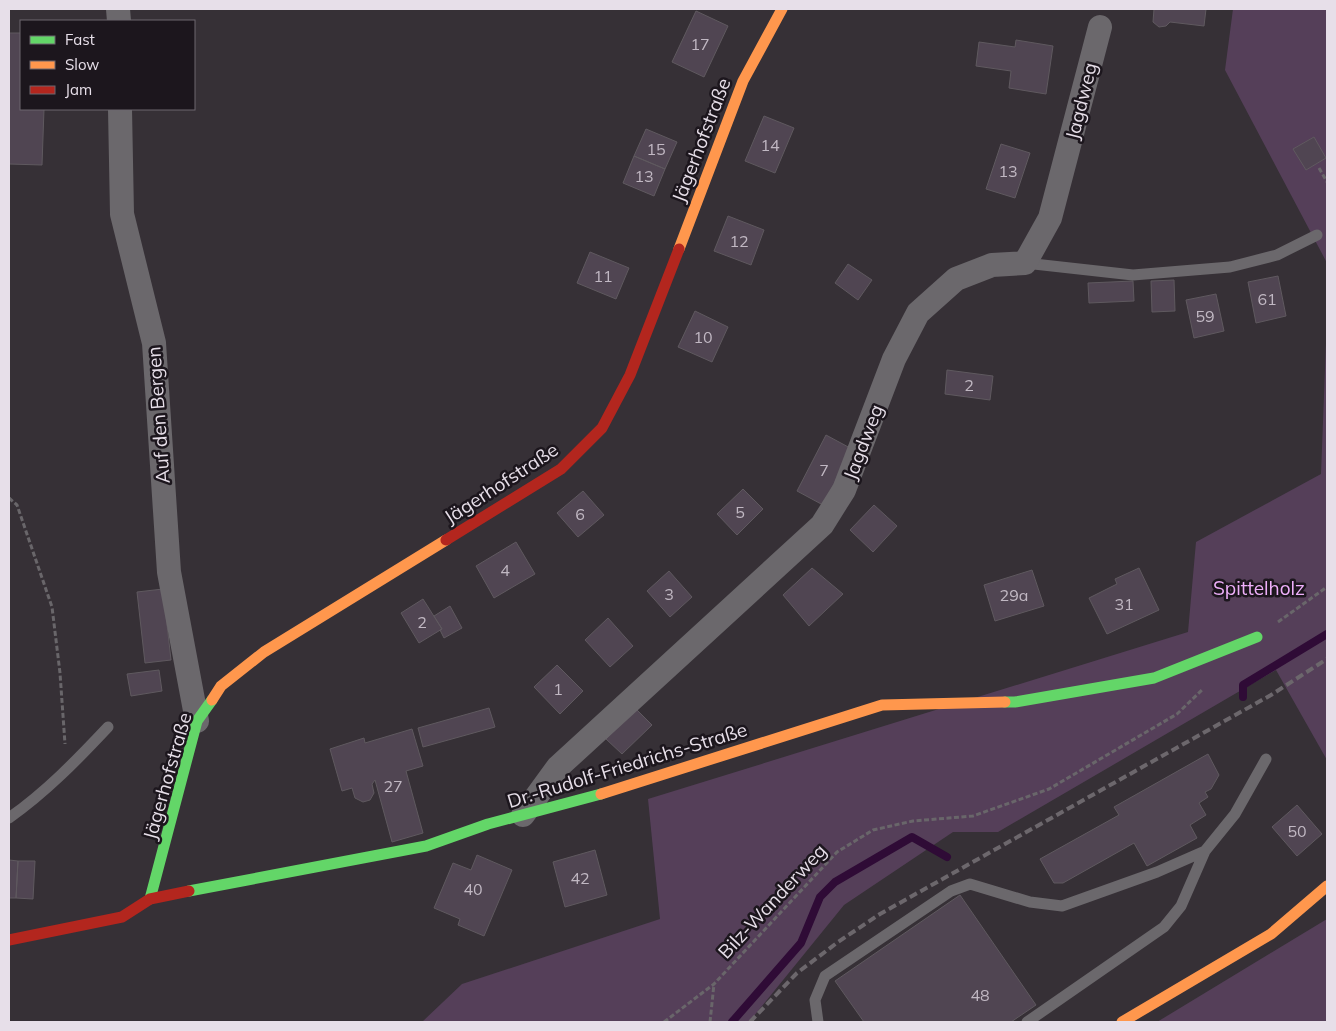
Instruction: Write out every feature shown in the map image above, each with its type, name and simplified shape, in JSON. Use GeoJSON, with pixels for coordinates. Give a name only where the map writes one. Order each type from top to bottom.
{"type":"FeatureCollection","features":[{"type":"Feature","properties":{"kind":"street","name":"Jägerhofstraße"},"geometry":{"type":"LineString","coordinates":[[150,899],[197,721],[221,686],[264,652],[561,470],[602,428],[630,374],[743,81],[782,9]]}},
{"type":"Feature","properties":{"kind":"street","name":"Jagdweg"},"geometry":{"type":"LineString","coordinates":[[522,815],[558,767],[822,525],[844,490],[894,359],[918,313],[956,279],[992,265],[1025,262],[1050,218],[1100,27]]}},
{"type":"Feature","properties":{"kind":"street","name":"Auf den Bergen"},"geometry":{"type":"LineString","coordinates":[[120,110],[122,214],[154,343],[169,572],[197,721]]}},
{"type":"Feature","properties":{"kind":"street","name":"Dr.-Rudolf-Friedrichs-Straße"},"geometry":{"type":"LineString","coordinates":[[9,940],[122,917],[150,899],[426,846],[488,824],[575,802],[882,705],[1015,702],[1154,678],[1257,637]]}},
{"type":"Feature","properties":{"kind":"street"},"geometry":{"type":"LineString","coordinates":[[1122,1022],[1271,934],[1327,886]]}},
{"type":"Feature","properties":{"kind":"lane"},"geometry":{"type":"LineString","coordinates":[[1025,262],[1133,275],[1230,267],[1277,254],[1317,236]]}},
{"type":"Feature","properties":{"kind":"lane"},"geometry":{"type":"LineString","coordinates":[[9,818],[47,788],[108,727]]}},
{"type":"Feature","properties":{"kind":"lane"},"geometry":{"type":"LineString","coordinates":[[1026,1022],[1164,927],[1181,906],[1205,850],[1235,814],[1266,759]]}},
{"type":"Feature","properties":{"kind":"lane"},"geometry":{"type":"LineString","coordinates":[[818,1022],[815,1000],[824,976],[951,891],[970,884],[1030,902],[1062,906],[1157,872],[1205,850]]}},
{"type":"Feature","properties":{"kind":"path"},"geometry":{"type":"LineString","coordinates":[[1319,168],[1327,182]]}},
{"type":"Feature","properties":{"kind":"path"},"geometry":{"type":"LineString","coordinates":[[9,498],[17,506],[52,607],[60,673],[65,771]]}},
{"type":"Feature","properties":{"kind":"path"},"geometry":{"type":"LineString","coordinates":[[1257,637],[1327,587]]}},
{"type":"Feature","properties":{"kind":"path","name":"Bilz-Wanderweg"},"geometry":{"type":"LineString","coordinates":[[664,1022],[714,984],[836,852],[873,830],[913,821],[973,816],[1049,789],[1177,714],[1203,688]]}},
{"type":"Feature","properties":{"kind":"path"},"geometry":{"type":"LineString","coordinates":[[710,1022],[714,984]]}},
{"type":"Feature","properties":{"kind":"green space"},"geometry":{"type":"Polygon","coordinates":[[[1233,9],[1327,9],[1327,263],[1225,70],[1233,9]]]}},
{"type":"Feature","properties":{"kind":"green space","name":"Spittelholz"},"geometry":{"type":"Polygon","coordinates":[[[1327,317],[1327,760],[1276,670],[998,832],[953,832],[844,905],[749,1022],[422,1022],[462,984],[660,919],[648,799],[1188,632],[1196,542],[1321,474],[1327,317]]]}},
{"type":"Feature","properties":{"kind":"green space"},"geometry":{"type":"Polygon","coordinates":[[[1327,919],[1327,1022],[1157,1022],[1327,919]]]}},
{"type":"Feature","properties":{"kind":"building"},"geometry":{"type":"Polygon","coordinates":[[[1154,9],[1206,9],[1204,26],[1170,22],[1166,26],[1159,27],[1153,22],[1154,9]]]}},
{"type":"Feature","properties":{"kind":"building"},"geometry":{"type":"Polygon","coordinates":[[[696,11],[728,26],[704,77],[672,62],[696,11]]]}},
{"type":"Feature","properties":{"kind":"building"},"geometry":{"type":"Polygon","coordinates":[[[9,33],[20,33],[20,110],[44,110],[42,165],[9,164],[9,33]]]}},
{"type":"Feature","properties":{"kind":"building"},"geometry":{"type":"Polygon","coordinates":[[[1016,40],[1053,46],[1046,94],[1009,88],[1011,71],[976,66],[979,42],[1015,47],[1016,40]]]}},
{"type":"Feature","properties":{"kind":"building"},"geometry":{"type":"Polygon","coordinates":[[[764,116],[794,128],[775,173],[745,161],[764,116]]]}},
{"type":"Feature","properties":{"kind":"building"},"geometry":{"type":"Polygon","coordinates":[[[646,129],[677,142],[665,169],[634,156],[646,129]]]}},
{"type":"Feature","properties":{"kind":"building"},"geometry":{"type":"Polygon","coordinates":[[[1314,137],[1326,158],[1306,170],[1293,149],[1314,137]]]}},
{"type":"Feature","properties":{"kind":"building"},"geometry":{"type":"Polygon","coordinates":[[[1001,144],[1030,153],[1015,198],[986,189],[1001,144]]]}},
{"type":"Feature","properties":{"kind":"building"},"geometry":{"type":"Polygon","coordinates":[[[634,156],[665,169],[654,196],[623,183],[634,156]]]}},
{"type":"Feature","properties":{"kind":"building"},"geometry":{"type":"Polygon","coordinates":[[[728,216],[764,230],[751,265],[714,251],[728,216]]]}},
{"type":"Feature","properties":{"kind":"building"},"geometry":{"type":"Polygon","coordinates":[[[590,252],[629,268],[616,299],[577,283],[590,252]]]}},
{"type":"Feature","properties":{"kind":"building"},"geometry":{"type":"Polygon","coordinates":[[[848,264],[872,280],[858,300],[835,283],[848,264]]]}},
{"type":"Feature","properties":{"kind":"building"},"geometry":{"type":"Polygon","coordinates":[[[1278,276],[1286,316],[1256,323],[1248,282],[1278,276]]]}},
{"type":"Feature","properties":{"kind":"building"},"geometry":{"type":"Polygon","coordinates":[[[1174,280],[1175,311],[1152,312],[1151,281],[1174,280]]]}},
{"type":"Feature","properties":{"kind":"building"},"geometry":{"type":"Polygon","coordinates":[[[1133,281],[1134,301],[1089,303],[1088,283],[1133,281]]]}},
{"type":"Feature","properties":{"kind":"building"},"geometry":{"type":"Polygon","coordinates":[[[1216,294],[1224,331],[1194,338],[1186,300],[1216,294]]]}},
{"type":"Feature","properties":{"kind":"building"},"geometry":{"type":"Polygon","coordinates":[[[695,311],[728,327],[712,362],[678,347],[695,311]]]}},
{"type":"Feature","properties":{"kind":"building"},"geometry":{"type":"Polygon","coordinates":[[[947,370],[993,376],[990,400],[945,394],[947,370]]]}},
{"type":"Feature","properties":{"kind":"building"},"geometry":{"type":"Polygon","coordinates":[[[826,435],[852,449],[823,505],[797,491],[826,435]]]}},
{"type":"Feature","properties":{"kind":"building"},"geometry":{"type":"Polygon","coordinates":[[[743,489],[763,509],[737,535],[717,514],[743,489]]]}},
{"type":"Feature","properties":{"kind":"building"},"geometry":{"type":"Polygon","coordinates":[[[583,491],[604,515],[578,537],[557,513],[583,491]]]}},
{"type":"Feature","properties":{"kind":"building"},"geometry":{"type":"Polygon","coordinates":[[[874,505],[897,526],[873,552],[850,530],[874,505]]]}},
{"type":"Feature","properties":{"kind":"building"},"geometry":{"type":"Polygon","coordinates":[[[516,542],[535,574],[494,598],[476,566],[516,542]]]}},
{"type":"Feature","properties":{"kind":"building"},"geometry":{"type":"Polygon","coordinates":[[[812,568],[843,594],[809,626],[783,595],[812,568]]]}},
{"type":"Feature","properties":{"kind":"building"},"geometry":{"type":"Polygon","coordinates":[[[1139,568],[1159,610],[1107,634],[1089,598],[1117,584],[1115,579],[1139,568]]]}},
{"type":"Feature","properties":{"kind":"building"},"geometry":{"type":"Polygon","coordinates":[[[1032,570],[1044,606],[995,621],[984,585],[1032,570]]]}},
{"type":"Feature","properties":{"kind":"building"},"geometry":{"type":"Polygon","coordinates":[[[669,571],[692,597],[670,617],[647,591],[669,571]]]}},
{"type":"Feature","properties":{"kind":"building"},"geometry":{"type":"Polygon","coordinates":[[[163,589],[171,660],[145,663],[137,592],[163,589]]]}},
{"type":"Feature","properties":{"kind":"building"},"geometry":{"type":"Polygon","coordinates":[[[423,599],[442,629],[419,643],[401,613],[423,599]]]}},
{"type":"Feature","properties":{"kind":"building"},"geometry":{"type":"Polygon","coordinates":[[[450,606],[462,628],[444,638],[440,630],[442,629],[434,616],[450,606]]]}},
{"type":"Feature","properties":{"kind":"building"},"geometry":{"type":"Polygon","coordinates":[[[608,618],[633,646],[610,667],[585,640],[608,618]]]}},
{"type":"Feature","properties":{"kind":"building"},"geometry":{"type":"Polygon","coordinates":[[[557,665],[583,691],[560,714],[534,687],[557,665]]]}},
{"type":"Feature","properties":{"kind":"building"},"geometry":{"type":"Polygon","coordinates":[[[159,670],[162,691],[131,696],[127,674],[159,670]]]}},
{"type":"Feature","properties":{"kind":"building"},"geometry":{"type":"Polygon","coordinates":[[[489,708],[495,727],[423,747],[418,728],[489,708]]]}},
{"type":"Feature","properties":{"kind":"building"},"geometry":{"type":"Polygon","coordinates":[[[636,709],[652,725],[622,754],[606,739],[636,709]]]}},
{"type":"Feature","properties":{"kind":"building"},"geometry":{"type":"Polygon","coordinates":[[[412,729],[423,766],[406,771],[423,833],[392,842],[375,780],[372,784],[374,793],[370,800],[363,802],[355,798],[352,788],[342,791],[330,749],[364,738],[365,743],[412,729]]]}},
{"type":"Feature","properties":{"kind":"building"},"geometry":{"type":"Polygon","coordinates":[[[1208,754],[1219,775],[1211,789],[1205,792],[1208,797],[1199,803],[1206,815],[1190,825],[1197,838],[1147,866],[1134,843],[1063,883],[1054,883],[1040,859],[1119,815],[1114,807],[1208,754]]]}},
{"type":"Feature","properties":{"kind":"building"},"geometry":{"type":"Polygon","coordinates":[[[1297,805],[1322,834],[1297,856],[1272,827],[1297,805]]]}},
{"type":"Feature","properties":{"kind":"building"},"geometry":{"type":"Polygon","coordinates":[[[595,850],[607,895],[565,907],[553,862],[595,850]]]}},
{"type":"Feature","properties":{"kind":"building"},"geometry":{"type":"Polygon","coordinates":[[[477,855],[512,870],[484,936],[458,925],[460,919],[434,908],[453,863],[471,870],[477,855]]]}},
{"type":"Feature","properties":{"kind":"building"},"geometry":{"type":"Polygon","coordinates":[[[9,860],[18,861],[16,898],[9,898],[9,860]]]}},
{"type":"Feature","properties":{"kind":"building"},"geometry":{"type":"Polygon","coordinates":[[[18,861],[35,861],[33,899],[16,898],[18,861]]]}},
{"type":"Feature","properties":{"kind":"building"},"geometry":{"type":"Polygon","coordinates":[[[960,895],[1036,1005],[1011,1022],[864,1022],[835,981],[960,895]]]}},
{"type":"Feature","properties":{"kind":"waterway"},"geometry":{"type":"LineString","coordinates":[[1243,697],[1243,685],[1327,634]]}},
{"type":"Feature","properties":{"kind":"waterway"},"geometry":{"type":"LineString","coordinates":[[732,1022],[801,943],[820,897],[835,882],[912,837],[947,857]]}},
{"type":"Feature","properties":{"kind":"railway"},"geometry":{"type":"LineString","coordinates":[[750,1022],[797,973],[838,942],[880,914],[1271,695],[1327,659]]}},
{"type":"Feature","properties":{"kind":"traffic: fast"},"geometry":{"type":"LineString","coordinates":[[1005,702],[1015,702],[1154,678],[1257,637]]}},
{"type":"Feature","properties":{"kind":"traffic: fast"},"geometry":{"type":"LineString","coordinates":[[150,899],[197,721],[212,700]]}},
{"type":"Feature","properties":{"kind":"traffic: fast"},"geometry":{"type":"LineString","coordinates":[[189,891],[426,846],[488,824],[601,794]]}},
{"type":"Feature","properties":{"kind":"traffic: slow"},"geometry":{"type":"LineString","coordinates":[[679,249],[743,81],[782,9]]}},
{"type":"Feature","properties":{"kind":"traffic: slow"},"geometry":{"type":"LineString","coordinates":[[212,700],[221,686],[264,652],[446,540]]}},
{"type":"Feature","properties":{"kind":"traffic: slow"},"geometry":{"type":"LineString","coordinates":[[601,794],[882,705],[1005,702]]}},
{"type":"Feature","properties":{"kind":"traffic: slow"},"geometry":{"type":"LineString","coordinates":[[1122,1022],[1271,934],[1327,886]]}},
{"type":"Feature","properties":{"kind":"traffic: jam"},"geometry":{"type":"LineString","coordinates":[[446,540],[561,469],[602,428],[630,375],[679,249]]}},
{"type":"Feature","properties":{"kind":"traffic: jam"},"geometry":{"type":"LineString","coordinates":[[9,940],[122,917],[150,899],[189,891]]}}]}
